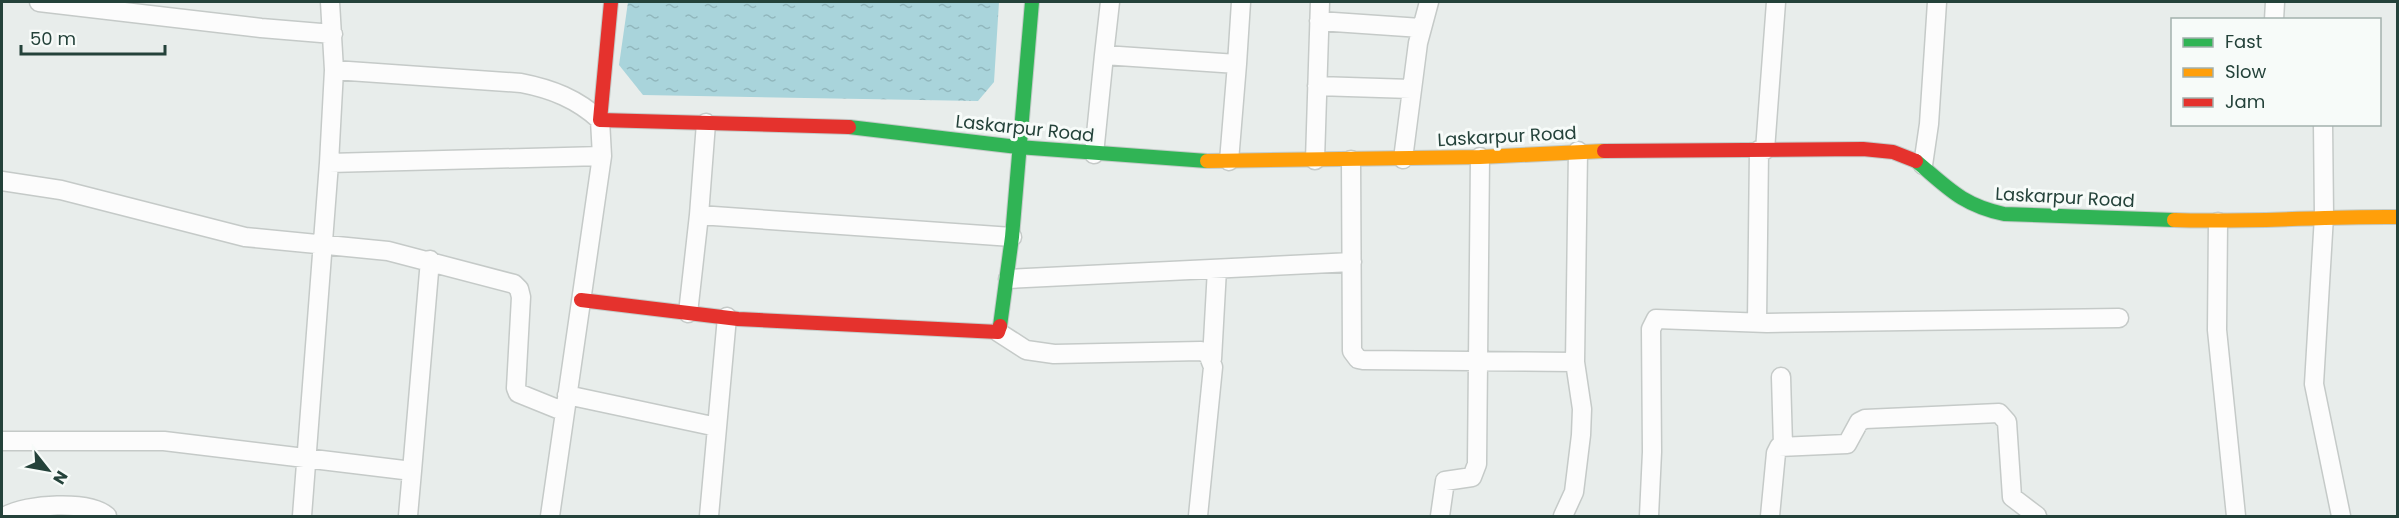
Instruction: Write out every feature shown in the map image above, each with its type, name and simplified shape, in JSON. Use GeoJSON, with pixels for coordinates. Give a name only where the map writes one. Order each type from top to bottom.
{"type":"FeatureCollection","features":[{"type":"Feature","properties":{"kind":"street"},"geometry":{"type":"LineString","coordinates":[[39,2],[261,28],[333,33]]}},
{"type":"Feature","properties":{"kind":"street"},"geometry":{"type":"LineString","coordinates":[[302,516],[329,163],[334,70],[330,2]]}},
{"type":"Feature","properties":{"kind":"street"},"geometry":{"type":"LineString","coordinates":[[550,516],[602,156],[600,120],[611,2]]}},
{"type":"Feature","properties":{"kind":"street"},"geometry":{"type":"LineString","coordinates":[[998,332],[1002,322],[1008,279],[1032,2]]}},
{"type":"Feature","properties":{"kind":"street"},"geometry":{"type":"LineString","coordinates":[[1094,154],[1110,2]]}},
{"type":"Feature","properties":{"kind":"street"},"geometry":{"type":"LineString","coordinates":[[1229,160],[1241,2]]}},
{"type":"Feature","properties":{"kind":"street"},"geometry":{"type":"LineString","coordinates":[[1315,160],[1320,2]]}},
{"type":"Feature","properties":{"kind":"street"},"geometry":{"type":"LineString","coordinates":[[1403,159],[1421,28],[1429,2]]}},
{"type":"Feature","properties":{"kind":"street"},"geometry":{"type":"LineString","coordinates":[[1757,322],[1762,150],[1776,2]]}},
{"type":"Feature","properties":{"kind":"street"},"geometry":{"type":"LineString","coordinates":[[1923,165],[1929,124],[1937,2]]}},
{"type":"Feature","properties":{"kind":"street"},"geometry":{"type":"LineString","coordinates":[[2274,18],[2275,2]]}},
{"type":"Feature","properties":{"kind":"street"},"geometry":{"type":"LineString","coordinates":[[1319,21],[1421,28]]}},
{"type":"Feature","properties":{"kind":"street"},"geometry":{"type":"LineString","coordinates":[[1104,55],[1237,64]]}},
{"type":"Feature","properties":{"kind":"street"},"geometry":{"type":"LineString","coordinates":[[334,70],[521,83],[546,88],[575,101],[600,120]]}},
{"type":"Feature","properties":{"kind":"street"},"geometry":{"type":"LineString","coordinates":[[1317,86],[1411,89]]}},
{"type":"Feature","properties":{"kind":"street","name":"Laskarpur Road"},"geometry":{"type":"LineString","coordinates":[[600,120],[840,126],[1018,147],[1162,160],[1403,159],[1578,151],[1878,150],[1913,158],[1963,201],[1991,212],[2218,222],[2324,216],[2397,217]]}},
{"type":"Feature","properties":{"kind":"street"},"geometry":{"type":"LineString","coordinates":[[688,313],[706,123]]}},
{"type":"Feature","properties":{"kind":"street"},"geometry":{"type":"LineString","coordinates":[[2323,126],[2324,216],[2314,384],[2341,516]]}},
{"type":"Feature","properties":{"kind":"street"},"geometry":{"type":"LineString","coordinates":[[1563,516],[1574,492],[1581,435],[1580,386],[1575,362],[1578,151]]}},
{"type":"Feature","properties":{"kind":"street"},"geometry":{"type":"LineString","coordinates":[[329,163],[602,156]]}},
{"type":"Feature","properties":{"kind":"street"},"geometry":{"type":"LineString","coordinates":[[1440,516],[1445,482],[1472,477],[1477,464],[1480,157]]}},
{"type":"Feature","properties":{"kind":"street"},"geometry":{"type":"LineString","coordinates":[[1351,160],[1352,351],[1358,359],[1575,362]]}},
{"type":"Feature","properties":{"kind":"street"},"geometry":{"type":"LineString","coordinates":[[2,181],[61,190],[236,235],[279,242],[378,249],[430,260],[502,280],[519,289],[516,388],[518,393],[717,427]]}},
{"type":"Feature","properties":{"kind":"street"},"geometry":{"type":"LineString","coordinates":[[699,215],[1012,237]]}},
{"type":"Feature","properties":{"kind":"street"},"geometry":{"type":"LineString","coordinates":[[2218,222],[2217,330],[2236,516]]}},
{"type":"Feature","properties":{"kind":"street"},"geometry":{"type":"LineString","coordinates":[[408,516],[430,260]]}},
{"type":"Feature","properties":{"kind":"street"},"geometry":{"type":"LineString","coordinates":[[1008,279],[1352,262]]}},
{"type":"Feature","properties":{"kind":"street"},"geometry":{"type":"LineString","coordinates":[[1197,516],[1209,418],[1217,269]]}},
{"type":"Feature","properties":{"kind":"street"},"geometry":{"type":"LineString","coordinates":[[581,300],[727,317],[998,332],[1026,350],[1046,353],[1201,351],[1212,359]]}},
{"type":"Feature","properties":{"kind":"street"},"geometry":{"type":"LineString","coordinates":[[709,516],[727,317]]}},
{"type":"Feature","properties":{"kind":"street"},"geometry":{"type":"LineString","coordinates":[[1649,516],[1652,452],[1652,324],[1662,318],[1757,322],[2119,318]]}},
{"type":"Feature","properties":{"kind":"street"},"geometry":{"type":"LineString","coordinates":[[1781,377],[1783,446]]}},
{"type":"Feature","properties":{"kind":"street"},"geometry":{"type":"LineString","coordinates":[[1770,516],[1776,453],[1783,446],[1847,444],[1859,422],[1865,419],[1999,413],[2007,422],[2012,498],[2037,516]]}},
{"type":"Feature","properties":{"kind":"street"},"geometry":{"type":"LineString","coordinates":[[2,441],[164,441],[412,471]]}},
{"type":"Feature","properties":{"kind":"street"},"geometry":{"type":"LineString","coordinates":[[6,516],[28,508],[82,506],[99,510],[107,516]]}},
{"type":"Feature","properties":{"kind":"water"},"geometry":{"type":"Polygon","coordinates":[[[628,2],[999,2],[994,82],[978,101],[643,95],[619,65],[628,2]]]}},
{"type":"Feature","properties":{"kind":"traffic: fast"},"geometry":{"type":"LineString","coordinates":[[1000,326],[1012,237],[1032,2]]}},
{"type":"Feature","properties":{"kind":"traffic: fast"},"geometry":{"type":"LineString","coordinates":[[849,127],[1018,147],[1207,161]]}},
{"type":"Feature","properties":{"kind":"traffic: fast"},"geometry":{"type":"LineString","coordinates":[[1916,161],[1956,194],[1977,206],[2004,214],[2174,220]]}},
{"type":"Feature","properties":{"kind":"traffic: slow"},"geometry":{"type":"LineString","coordinates":[[1207,161],[1480,157],[1604,151]]}},
{"type":"Feature","properties":{"kind":"traffic: slow"},"geometry":{"type":"LineString","coordinates":[[2174,220],[2398,217]]}},
{"type":"Feature","properties":{"kind":"traffic: jam"},"geometry":{"type":"LineString","coordinates":[[611,2],[600,120],[849,127]]}},
{"type":"Feature","properties":{"kind":"traffic: jam"},"geometry":{"type":"LineString","coordinates":[[1604,151],[1863,149],[1893,152],[1916,161]]}},
{"type":"Feature","properties":{"kind":"traffic: jam"},"geometry":{"type":"LineString","coordinates":[[581,300],[738,319],[998,332],[1000,326]]}}]}
